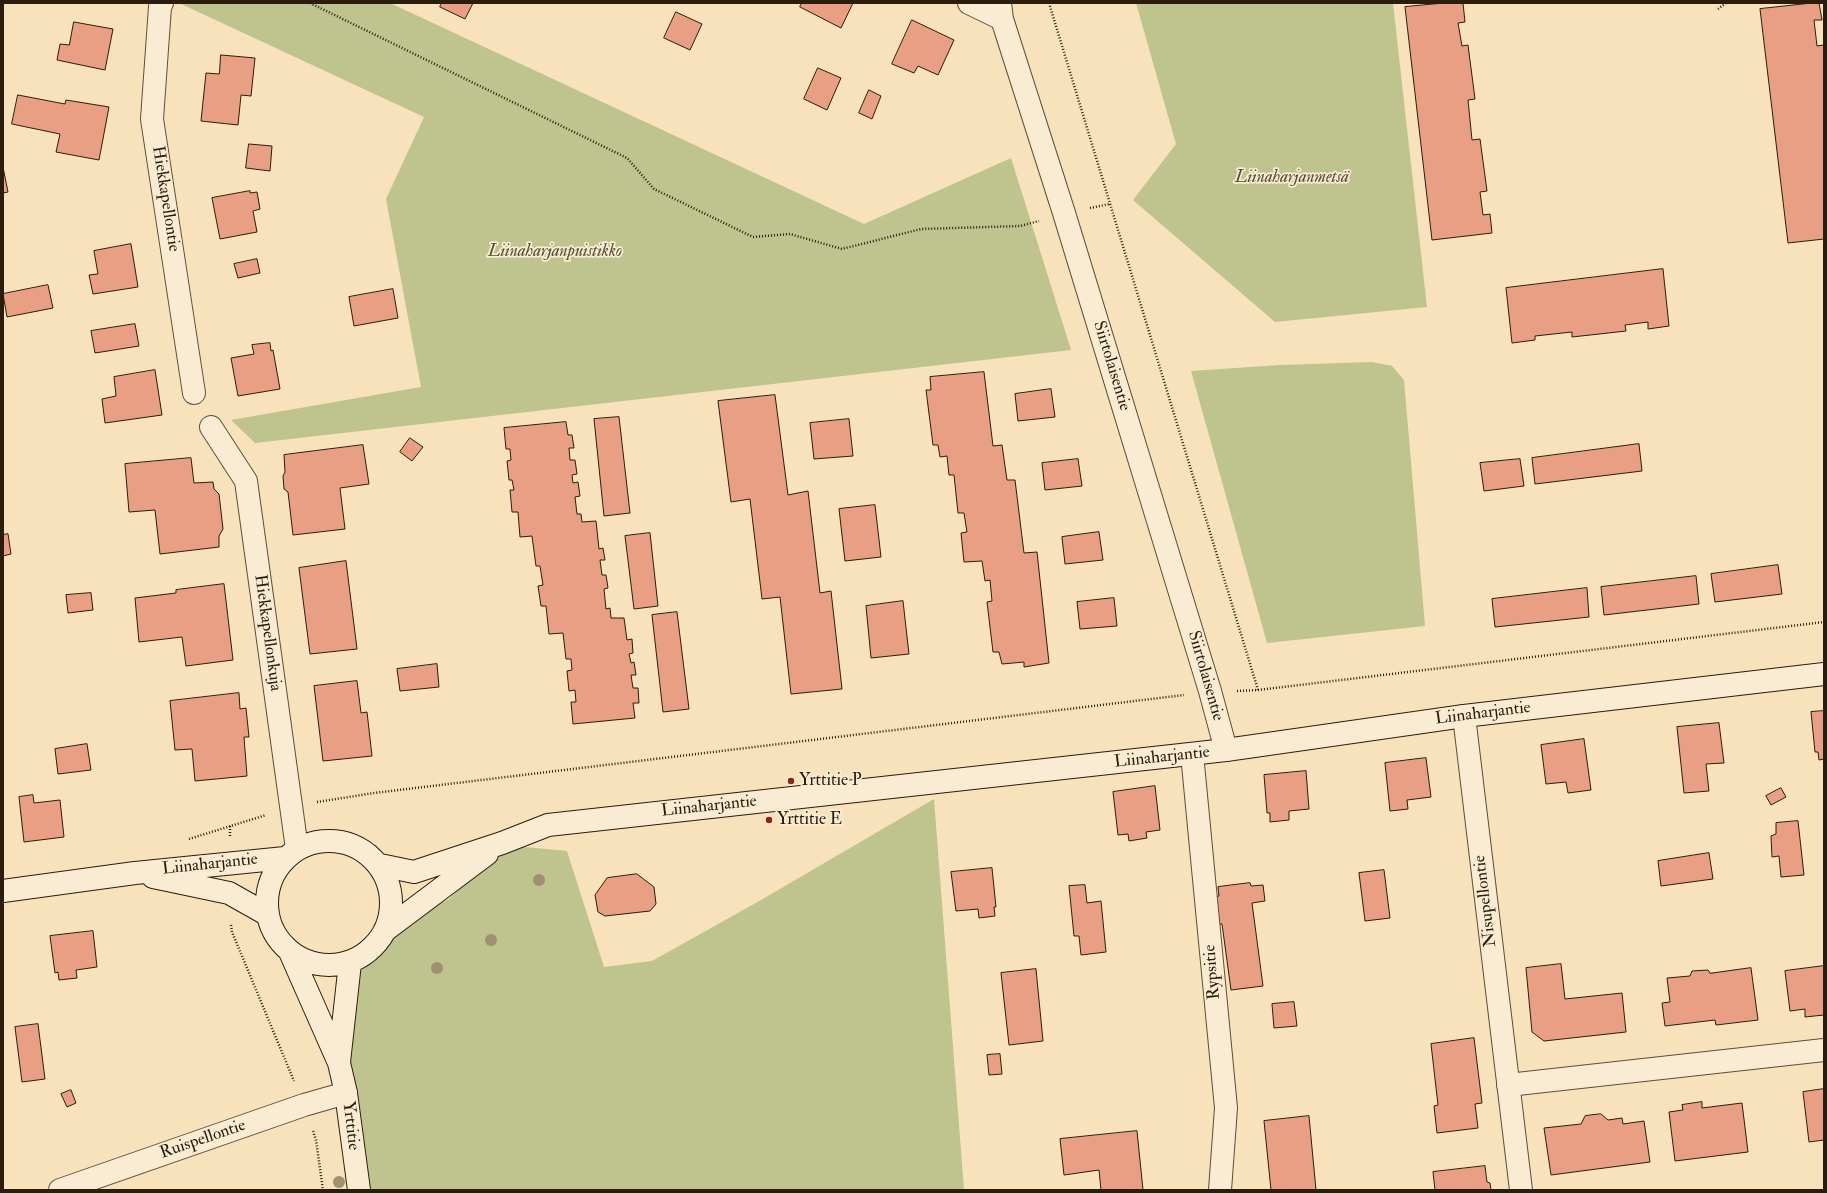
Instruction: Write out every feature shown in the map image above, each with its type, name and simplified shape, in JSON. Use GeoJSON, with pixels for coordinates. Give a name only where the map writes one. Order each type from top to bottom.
{"type":"FeatureCollection","features":[{"type":"Feature","properties":{"kind":"street","name":"Hiekkapellontie"},"geometry":{"type":"LineString","coordinates":[[162,3],[160,7],[152,119],[194,393]]}},
{"type":"Feature","properties":{"kind":"street","name":"Siirtolaisentie"},"geometry":{"type":"LineString","coordinates":[[969,3],[1001,11],[1210,691],[1226,750]]}},
{"type":"Feature","properties":{"kind":"street","name":"Hiekkapellonkuja"},"geometry":{"type":"LineString","coordinates":[[211,427],[246,481],[291,807],[291,853]]}},
{"type":"Feature","properties":{"kind":"street","name":"Liinaharjantie"},"geometry":{"type":"LineString","coordinates":[[380,865],[414,872],[502,843],[548,825],[1226,750],[1464,716],[1824,674]]}},
{"type":"Feature","properties":{"kind":"street","name":"Nisupellontie"},"geometry":{"type":"LineString","coordinates":[[1464,716],[1521,1190]]}},
{"type":"Feature","properties":{"kind":"street","name":"Rypsitie"},"geometry":{"type":"LineString","coordinates":[[1192,754],[1226,1108],[1220,1190]]}},
{"type":"Feature","properties":{"kind":"street"},"geometry":{"type":"LineString","coordinates":[[332,840],[353,844],[364,850],[380,865],[392,895],[392,908],[387,929],[378,942],[362,957],[350,963],[335,965],[316,964],[290,952],[274,933],[268,915],[267,894],[273,876],[291,853],[312,842],[332,840]]}},
{"type":"Feature","properties":{"kind":"street","name":"Liinaharjantie"},"geometry":{"type":"LineString","coordinates":[[387,929],[502,843]]}},
{"type":"Feature","properties":{"kind":"street","name":"Liinaharjantie"},"geometry":{"type":"LineString","coordinates":[[3,891],[134,873],[231,863],[291,853]]}},
{"type":"Feature","properties":{"kind":"street","name":"Liinaharjantie"},"geometry":{"type":"LineString","coordinates":[[134,873],[229,894],[268,915]]}},
{"type":"Feature","properties":{"kind":"street","name":"Yrttitie"},"geometry":{"type":"LineString","coordinates":[[290,952],[339,1063],[346,1093],[359,1190]]}},
{"type":"Feature","properties":{"kind":"street","name":"Yrttitie"},"geometry":{"type":"LineString","coordinates":[[339,1063],[350,963]]}},
{"type":"Feature","properties":{"kind":"street"},"geometry":{"type":"LineString","coordinates":[[1508,1085],[1824,1050]]}},
{"type":"Feature","properties":{"kind":"street","name":"Ruispellontie"},"geometry":{"type":"LineString","coordinates":[[60,1190],[304,1105],[346,1093]]}},
{"type":"Feature","properties":{"kind":"path"},"geometry":{"type":"LineString","coordinates":[[310,3],[627,158],[654,189],[753,237],[790,234],[842,249],[921,229],[1020,226],[1064,213],[1110,204]]}},
{"type":"Feature","properties":{"kind":"path"},"geometry":{"type":"LineString","coordinates":[[1049,3],[1258,690]]}},
{"type":"Feature","properties":{"kind":"path"},"geometry":{"type":"LineString","coordinates":[[1718,9],[1726,3]]}},
{"type":"Feature","properties":{"kind":"path"},"geometry":{"type":"LineString","coordinates":[[231,863],[230,826],[291,807],[382,792],[1210,691],[1258,690],[1824,622]]}},
{"type":"Feature","properties":{"kind":"path"},"geometry":{"type":"LineString","coordinates":[[229,894],[232,932],[304,1105],[316,1140],[323,1190]]}},
{"type":"Feature","properties":{"kind":"green space","name":"Liinaharjanpuistikko"},"geometry":{"type":"Polygon","coordinates":[[[179,3],[390,3],[864,224],[1011,158],[1071,350],[255,443],[231,420],[421,387],[386,199],[424,117],[179,3]]]}},
{"type":"Feature","properties":{"kind":"green space","name":"Liinaharjanmetsä"},"geometry":{"type":"Polygon","coordinates":[[[1136,3],[1393,3],[1427,307],[1275,322],[1133,200],[1176,144],[1136,3]]]}},
{"type":"Feature","properties":{"kind":"green space"},"geometry":{"type":"Polygon","coordinates":[[[1372,362],[1392,366],[1404,380],[1425,626],[1267,643],[1191,371],[1280,365],[1372,362]]]}},
{"type":"Feature","properties":{"kind":"green space"},"geometry":{"type":"Polygon","coordinates":[[[934,799],[964,1190],[371,1190],[346,1093],[356,968],[389,932],[449,899],[504,845],[567,851],[604,967],[652,961],[761,900],[934,799]]]}},
{"type":"Feature","properties":{"kind":"building"},"geometry":{"type":"Polygon","coordinates":[[[442,3],[473,3],[465,19],[440,7],[442,3]]]}},
{"type":"Feature","properties":{"kind":"building"},"geometry":{"type":"Polygon","coordinates":[[[802,3],[853,3],[841,28],[800,7],[802,3]]]}},
{"type":"Feature","properties":{"kind":"building"},"geometry":{"type":"Polygon","coordinates":[[[1444,3],[1463,3],[1465,22],[1458,23],[1462,46],[1468,45],[1475,99],[1468,100],[1472,140],[1480,139],[1487,191],[1480,192],[1483,215],[1490,214],[1492,233],[1432,240],[1405,7],[1444,3]]]}},
{"type":"Feature","properties":{"kind":"building"},"geometry":{"type":"Polygon","coordinates":[[[1819,3],[1822,20],[1814,20],[1817,46],[1824,45],[1824,239],[1788,243],[1760,9],[1819,3]]]}},
{"type":"Feature","properties":{"kind":"building"},"geometry":{"type":"Polygon","coordinates":[[[676,12],[702,24],[690,50],[664,38],[676,12]]]}},
{"type":"Feature","properties":{"kind":"building"},"geometry":{"type":"Polygon","coordinates":[[[912,20],[954,40],[938,75],[918,66],[914,73],[892,64],[912,20]]]}},
{"type":"Feature","properties":{"kind":"building"},"geometry":{"type":"Polygon","coordinates":[[[74,22],[113,29],[105,70],[57,60],[60,44],[69,45],[74,22]]]}},
{"type":"Feature","properties":{"kind":"building"},"geometry":{"type":"Polygon","coordinates":[[[221,55],[255,58],[251,96],[241,95],[238,125],[201,121],[206,73],[219,74],[221,55]]]}},
{"type":"Feature","properties":{"kind":"building"},"geometry":{"type":"Polygon","coordinates":[[[818,68],[841,78],[827,110],[804,99],[818,68]]]}},
{"type":"Feature","properties":{"kind":"building"},"geometry":{"type":"Polygon","coordinates":[[[869,90],[881,96],[872,119],[859,113],[869,90]]]}},
{"type":"Feature","properties":{"kind":"building"},"geometry":{"type":"Polygon","coordinates":[[[18,95],[65,104],[66,100],[109,107],[99,160],[56,152],[60,134],[12,124],[18,95]]]}},
{"type":"Feature","properties":{"kind":"building"},"geometry":{"type":"Polygon","coordinates":[[[249,144],[272,146],[270,171],[246,168],[249,144]]]}},
{"type":"Feature","properties":{"kind":"building"},"geometry":{"type":"Polygon","coordinates":[[[3,167],[8,192],[3,193],[3,167]]]}},
{"type":"Feature","properties":{"kind":"building"},"geometry":{"type":"Polygon","coordinates":[[[250,191],[250,193],[257,192],[260,209],[253,211],[257,232],[220,239],[212,198],[250,191]]]}},
{"type":"Feature","properties":{"kind":"building"},"geometry":{"type":"Polygon","coordinates":[[[131,244],[138,287],[93,294],[89,275],[98,274],[94,251],[131,244]]]}},
{"type":"Feature","properties":{"kind":"building"},"geometry":{"type":"Polygon","coordinates":[[[257,259],[260,273],[238,278],[234,264],[257,259]]]}},
{"type":"Feature","properties":{"kind":"building"},"geometry":{"type":"Polygon","coordinates":[[[1663,269],[1669,326],[1648,329],[1648,322],[1625,325],[1626,331],[1572,337],[1572,332],[1535,336],[1535,340],[1512,343],[1506,288],[1663,269]]]}},
{"type":"Feature","properties":{"kind":"building"},"geometry":{"type":"Polygon","coordinates":[[[48,285],[53,308],[7,317],[3,294],[48,285]]]}},
{"type":"Feature","properties":{"kind":"building"},"geometry":{"type":"Polygon","coordinates":[[[393,289],[398,318],[354,326],[349,297],[393,289]]]}},
{"type":"Feature","properties":{"kind":"building"},"geometry":{"type":"Polygon","coordinates":[[[135,324],[139,346],[95,353],[91,331],[135,324]]]}},
{"type":"Feature","properties":{"kind":"building"},"geometry":{"type":"Polygon","coordinates":[[[270,343],[271,351],[273,350],[280,389],[238,396],[231,358],[254,354],[252,345],[270,343]]]}},
{"type":"Feature","properties":{"kind":"building"},"geometry":{"type":"Polygon","coordinates":[[[155,370],[162,415],[105,423],[102,399],[116,396],[114,377],[155,370]]]}},
{"type":"Feature","properties":{"kind":"building"},"geometry":{"type":"Polygon","coordinates":[[[984,372],[993,446],[1002,445],[1007,480],[1015,480],[1024,553],[1037,552],[1049,663],[1024,667],[1024,662],[1002,664],[999,652],[993,652],[987,602],[992,601],[990,580],[985,581],[982,561],[964,562],[961,533],[967,532],[964,513],[958,513],[954,475],[949,475],[947,456],[940,457],[938,445],[933,445],[926,390],[931,390],[930,377],[984,372]]]}},
{"type":"Feature","properties":{"kind":"building"},"geometry":{"type":"Polygon","coordinates":[[[1051,389],[1055,417],[1018,421],[1015,394],[1051,389]]]}},
{"type":"Feature","properties":{"kind":"building"},"geometry":{"type":"Polygon","coordinates":[[[775,395],[788,495],[808,491],[820,593],[831,591],[842,689],[791,694],[780,597],[762,599],[750,499],[731,502],[718,401],[775,395]]]}},
{"type":"Feature","properties":{"kind":"building"},"geometry":{"type":"Polygon","coordinates":[[[619,417],[630,513],[604,516],[594,419],[619,417]]]}},
{"type":"Feature","properties":{"kind":"building"},"geometry":{"type":"Polygon","coordinates":[[[849,419],[853,456],[814,459],[810,423],[849,419]]]}},
{"type":"Feature","properties":{"kind":"building"},"geometry":{"type":"Polygon","coordinates":[[[566,422],[568,435],[572,435],[574,448],[569,448],[570,460],[575,460],[577,474],[572,475],[573,483],[578,482],[580,496],[575,497],[577,514],[581,514],[582,522],[596,521],[599,549],[603,548],[605,560],[600,560],[602,575],[606,575],[608,588],[604,589],[606,609],[610,608],[611,618],[624,618],[627,640],[632,639],[633,653],[629,654],[631,663],[634,662],[636,675],[631,675],[633,688],[638,688],[639,703],[633,703],[635,718],[573,724],[571,702],[576,702],[575,690],[569,691],[567,671],[572,670],[571,659],[566,659],[563,633],[549,634],[546,606],[541,606],[538,586],[543,585],[540,566],[536,566],[532,536],[520,537],[518,512],[512,512],[510,490],[514,490],[512,480],[509,480],[507,461],[511,460],[510,449],[506,449],[504,428],[566,422]]]}},
{"type":"Feature","properties":{"kind":"building"},"geometry":{"type":"Polygon","coordinates":[[[410,438],[423,447],[412,461],[400,452],[410,438]]]}},
{"type":"Feature","properties":{"kind":"building"},"geometry":{"type":"Polygon","coordinates":[[[1639,444],[1642,471],[1535,484],[1532,458],[1639,444]]]}},
{"type":"Feature","properties":{"kind":"building"},"geometry":{"type":"Polygon","coordinates":[[[363,445],[369,484],[340,488],[345,529],[293,535],[288,492],[284,489],[284,455],[363,445]]]}},
{"type":"Feature","properties":{"kind":"building"},"geometry":{"type":"Polygon","coordinates":[[[191,458],[194,483],[213,482],[214,489],[219,494],[223,529],[219,536],[219,547],[160,554],[155,510],[129,512],[125,464],[191,458]]]}},
{"type":"Feature","properties":{"kind":"building"},"geometry":{"type":"Polygon","coordinates":[[[1078,459],[1082,486],[1045,490],[1042,463],[1078,459]]]}},
{"type":"Feature","properties":{"kind":"building"},"geometry":{"type":"Polygon","coordinates":[[[1520,459],[1524,486],[1484,491],[1480,463],[1520,459]]]}},
{"type":"Feature","properties":{"kind":"building"},"geometry":{"type":"Polygon","coordinates":[[[875,505],[881,557],[845,561],[839,509],[875,505]]]}},
{"type":"Feature","properties":{"kind":"building"},"geometry":{"type":"Polygon","coordinates":[[[1099,532],[1103,560],[1065,564],[1062,537],[1099,532]]]}},
{"type":"Feature","properties":{"kind":"building"},"geometry":{"type":"Polygon","coordinates":[[[650,533],[658,606],[634,609],[625,536],[650,533]]]}},
{"type":"Feature","properties":{"kind":"building"},"geometry":{"type":"Polygon","coordinates":[[[8,534],[11,554],[3,556],[3,535],[8,534]]]}},
{"type":"Feature","properties":{"kind":"building"},"geometry":{"type":"Polygon","coordinates":[[[346,561],[357,649],[310,654],[299,568],[346,561]]]}},
{"type":"Feature","properties":{"kind":"building"},"geometry":{"type":"Polygon","coordinates":[[[1778,565],[1782,594],[1715,602],[1711,574],[1778,565]]]}},
{"type":"Feature","properties":{"kind":"building"},"geometry":{"type":"Polygon","coordinates":[[[1696,576],[1699,604],[1604,615],[1601,587],[1696,576]]]}},
{"type":"Feature","properties":{"kind":"building"},"geometry":{"type":"Polygon","coordinates":[[[224,584],[233,660],[186,666],[182,637],[139,642],[135,598],[176,593],[176,590],[224,584]]]}},
{"type":"Feature","properties":{"kind":"building"},"geometry":{"type":"Polygon","coordinates":[[[1587,588],[1589,617],[1495,627],[1492,599],[1587,588]]]}},
{"type":"Feature","properties":{"kind":"building"},"geometry":{"type":"Polygon","coordinates":[[[91,593],[93,610],[68,613],[66,595],[91,593]]]}},
{"type":"Feature","properties":{"kind":"building"},"geometry":{"type":"Polygon","coordinates":[[[1114,598],[1117,626],[1080,629],[1077,602],[1114,598]]]}},
{"type":"Feature","properties":{"kind":"building"},"geometry":{"type":"Polygon","coordinates":[[[903,601],[909,654],[871,658],[866,606],[903,601]]]}},
{"type":"Feature","properties":{"kind":"building"},"geometry":{"type":"Polygon","coordinates":[[[677,612],[689,709],[663,712],[652,615],[677,612]]]}},
{"type":"Feature","properties":{"kind":"building"},"geometry":{"type":"Polygon","coordinates":[[[437,664],[439,687],[400,691],[397,669],[437,664]]]}},
{"type":"Feature","properties":{"kind":"building"},"geometry":{"type":"Polygon","coordinates":[[[357,681],[361,713],[367,712],[372,756],[323,761],[314,686],[357,681]]]}},
{"type":"Feature","properties":{"kind":"building"},"geometry":{"type":"Polygon","coordinates":[[[239,693],[240,709],[246,708],[249,737],[244,737],[247,776],[195,781],[192,749],[175,750],[170,701],[239,693]]]}},
{"type":"Feature","properties":{"kind":"building"},"geometry":{"type":"Polygon","coordinates":[[[1824,711],[1824,759],[1819,760],[1818,752],[1815,752],[1811,712],[1824,711]]]}},
{"type":"Feature","properties":{"kind":"building"},"geometry":{"type":"Polygon","coordinates":[[[1719,723],[1724,763],[1706,764],[1709,791],[1684,793],[1677,727],[1719,723]]]}},
{"type":"Feature","properties":{"kind":"building"},"geometry":{"type":"Polygon","coordinates":[[[1584,739],[1591,790],[1568,793],[1566,782],[1546,784],[1541,745],[1584,739]]]}},
{"type":"Feature","properties":{"kind":"building"},"geometry":{"type":"Polygon","coordinates":[[[87,744],[91,770],[58,774],[55,749],[87,744]]]}},
{"type":"Feature","properties":{"kind":"building"},"geometry":{"type":"Polygon","coordinates":[[[1426,758],[1431,797],[1407,800],[1408,809],[1390,811],[1385,763],[1426,758]]]}},
{"type":"Feature","properties":{"kind":"building"},"geometry":{"type":"Polygon","coordinates":[[[1306,771],[1309,809],[1289,811],[1289,820],[1270,822],[1270,813],[1267,813],[1264,775],[1306,771]]]}},
{"type":"Feature","properties":{"kind":"building"},"geometry":{"type":"Polygon","coordinates":[[[1155,786],[1160,830],[1146,832],[1147,838],[1129,841],[1128,834],[1118,835],[1113,792],[1155,786]]]}},
{"type":"Feature","properties":{"kind":"building"},"geometry":{"type":"Polygon","coordinates":[[[1781,788],[1786,797],[1771,805],[1766,796],[1781,788]]]}},
{"type":"Feature","properties":{"kind":"building"},"geometry":{"type":"Polygon","coordinates":[[[33,795],[34,803],[60,800],[64,837],[24,842],[19,797],[33,795]]]}},
{"type":"Feature","properties":{"kind":"building"},"geometry":{"type":"Polygon","coordinates":[[[1798,821],[1804,875],[1781,877],[1779,856],[1772,857],[1771,836],[1776,834],[1776,823],[1798,821]]]}},
{"type":"Feature","properties":{"kind":"building"},"geometry":{"type":"Polygon","coordinates":[[[1709,853],[1713,879],[1661,886],[1658,861],[1709,853]]]}},
{"type":"Feature","properties":{"kind":"building"},"geometry":{"type":"Polygon","coordinates":[[[992,868],[996,907],[994,907],[995,916],[979,918],[978,909],[956,911],[951,872],[992,868]]]}},
{"type":"Feature","properties":{"kind":"building"},"geometry":{"type":"Polygon","coordinates":[[[1384,870],[1390,918],[1365,921],[1359,873],[1384,870]]]}},
{"type":"Feature","properties":{"kind":"building"},"geometry":{"type":"Polygon","coordinates":[[[637,874],[654,887],[656,904],[650,911],[605,916],[598,912],[595,895],[607,878],[637,874]]]}},
{"type":"Feature","properties":{"kind":"building"},"geometry":{"type":"Polygon","coordinates":[[[1250,883],[1251,886],[1263,885],[1265,901],[1252,903],[1263,986],[1231,990],[1222,924],[1217,924],[1214,897],[1219,896],[1218,887],[1250,883]]]}},
{"type":"Feature","properties":{"kind":"building"},"geometry":{"type":"Polygon","coordinates":[[[1085,885],[1087,903],[1101,901],[1106,952],[1081,955],[1079,936],[1074,936],[1069,886],[1085,885]]]}},
{"type":"Feature","properties":{"kind":"building"},"geometry":{"type":"Polygon","coordinates":[[[93,931],[97,967],[76,970],[77,978],[59,980],[58,972],[55,973],[50,936],[93,931]]]}},
{"type":"Feature","properties":{"kind":"building"},"geometry":{"type":"Polygon","coordinates":[[[1561,964],[1565,999],[1622,993],[1626,1032],[1544,1041],[1532,1032],[1526,968],[1561,964]]]}},
{"type":"Feature","properties":{"kind":"building"},"geometry":{"type":"Polygon","coordinates":[[[1824,966],[1824,1015],[1805,1017],[1805,1009],[1790,1011],[1785,971],[1824,966]]]}},
{"type":"Feature","properties":{"kind":"building"},"geometry":{"type":"Polygon","coordinates":[[[1751,968],[1758,1020],[1716,1025],[1715,1020],[1665,1026],[1662,1003],[1670,1002],[1667,978],[1690,976],[1692,971],[1708,970],[1710,973],[1751,968]]]}},
{"type":"Feature","properties":{"kind":"building"},"geometry":{"type":"Polygon","coordinates":[[[1036,969],[1043,1041],[1009,1045],[1001,973],[1036,969]]]}},
{"type":"Feature","properties":{"kind":"building"},"geometry":{"type":"Polygon","coordinates":[[[1294,1002],[1297,1026],[1274,1028],[1272,1004],[1294,1002]]]}},
{"type":"Feature","properties":{"kind":"building"},"geometry":{"type":"Polygon","coordinates":[[[38,1024],[45,1079],[22,1082],[15,1027],[38,1024]]]}},
{"type":"Feature","properties":{"kind":"building"},"geometry":{"type":"Polygon","coordinates":[[[1474,1038],[1482,1103],[1475,1104],[1478,1128],[1437,1133],[1434,1106],[1438,1105],[1431,1044],[1474,1038]]]}},
{"type":"Feature","properties":{"kind":"building"},"geometry":{"type":"Polygon","coordinates":[[[1000,1054],[1002,1074],[989,1075],[987,1055],[1000,1054]]]}},
{"type":"Feature","properties":{"kind":"building"},"geometry":{"type":"Polygon","coordinates":[[[1824,1089],[1824,1140],[1809,1142],[1803,1092],[1824,1089]]]}},
{"type":"Feature","properties":{"kind":"building"},"geometry":{"type":"Polygon","coordinates":[[[71,1090],[76,1103],[67,1107],[61,1094],[71,1090]]]}},
{"type":"Feature","properties":{"kind":"building"},"geometry":{"type":"Polygon","coordinates":[[[1702,1102],[1702,1108],[1742,1103],[1748,1152],[1675,1161],[1669,1112],[1683,1110],[1682,1105],[1702,1102]]]}},
{"type":"Feature","properties":{"kind":"building"},"geometry":{"type":"Polygon","coordinates":[[[1601,1114],[1608,1120],[1622,1118],[1623,1124],[1644,1121],[1650,1162],[1551,1175],[1544,1128],[1581,1124],[1585,1116],[1601,1114]]]}},
{"type":"Feature","properties":{"kind":"building"},"geometry":{"type":"Polygon","coordinates":[[[1309,1116],[1316,1190],[1271,1190],[1264,1121],[1309,1116]]]}},
{"type":"Feature","properties":{"kind":"building"},"geometry":{"type":"Polygon","coordinates":[[[1137,1131],[1143,1190],[1101,1190],[1099,1170],[1064,1175],[1060,1139],[1137,1131]]]}},
{"type":"Feature","properties":{"kind":"building"},"geometry":{"type":"Polygon","coordinates":[[[1485,1166],[1487,1182],[1490,1183],[1491,1190],[1435,1190],[1433,1172],[1485,1166]]]}},
{"type":"Feature","properties":{"kind":"place","name":"Yrttitie P"},"geometry":{"type":"Point","coordinates":[791,781]}},
{"type":"Feature","properties":{"kind":"place","name":"Yrttitie E"},"geometry":{"type":"Point","coordinates":[769,820]}}]}
